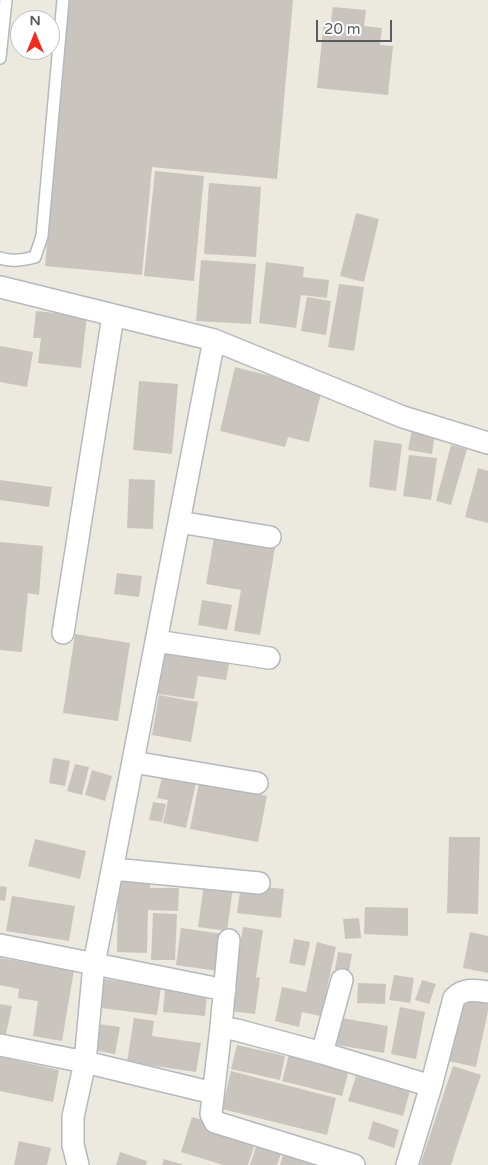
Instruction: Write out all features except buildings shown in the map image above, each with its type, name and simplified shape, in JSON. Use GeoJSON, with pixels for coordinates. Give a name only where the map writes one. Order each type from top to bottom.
{"type":"FeatureCollection","features":[{"type":"Feature","properties":{"kind":"street"},"geometry":{"type":"LineString","coordinates":[[0,287],[214,340],[404,417],[488,443]]}},
{"type":"Feature","properties":{"kind":"street"},"geometry":{"type":"LineString","coordinates":[[63,633],[113,316]]}},
{"type":"Feature","properties":{"kind":"street"},"geometry":{"type":"LineString","coordinates":[[78,1165],[73,1146],[73,1117],[85,1062],[94,964],[214,340]]}},
{"type":"Feature","properties":{"kind":"street"},"geometry":{"type":"LineString","coordinates":[[179,522],[270,537]]}},
{"type":"Feature","properties":{"kind":"street"},"geometry":{"type":"LineString","coordinates":[[156,641],[269,658]]}},
{"type":"Feature","properties":{"kind":"street"},"geometry":{"type":"LineString","coordinates":[[133,762],[257,783]]}},
{"type":"Feature","properties":{"kind":"street"},"geometry":{"type":"LineString","coordinates":[[113,869],[259,883]]}},
{"type":"Feature","properties":{"kind":"street"},"geometry":{"type":"LineString","coordinates":[[229,940],[211,1114],[215,1122],[354,1165]]}},
{"type":"Feature","properties":{"kind":"street"},"geometry":{"type":"LineString","coordinates":[[0,945],[224,990]]}},
{"type":"Feature","properties":{"kind":"street"},"geometry":{"type":"LineString","coordinates":[[322,1053],[342,980]]}},
{"type":"Feature","properties":{"kind":"street"},"geometry":{"type":"LineString","coordinates":[[407,1165],[431,1086],[454,998],[459,992],[468,990],[488,992]]}},
{"type":"Feature","properties":{"kind":"street"},"geometry":{"type":"LineString","coordinates":[[221,1028],[237,1030],[322,1053],[431,1086]]}},
{"type":"Feature","properties":{"kind":"street"},"geometry":{"type":"LineString","coordinates":[[0,1045],[85,1062],[213,1093]]}},
{"type":"Feature","properties":{"kind":"lane"},"geometry":{"type":"LineString","coordinates":[[0,58],[6,0]]}},
{"type":"Feature","properties":{"kind":"lane"},"geometry":{"type":"LineString","coordinates":[[0,258],[4,260],[24,260],[35,257],[42,236],[63,0]]}}]}
